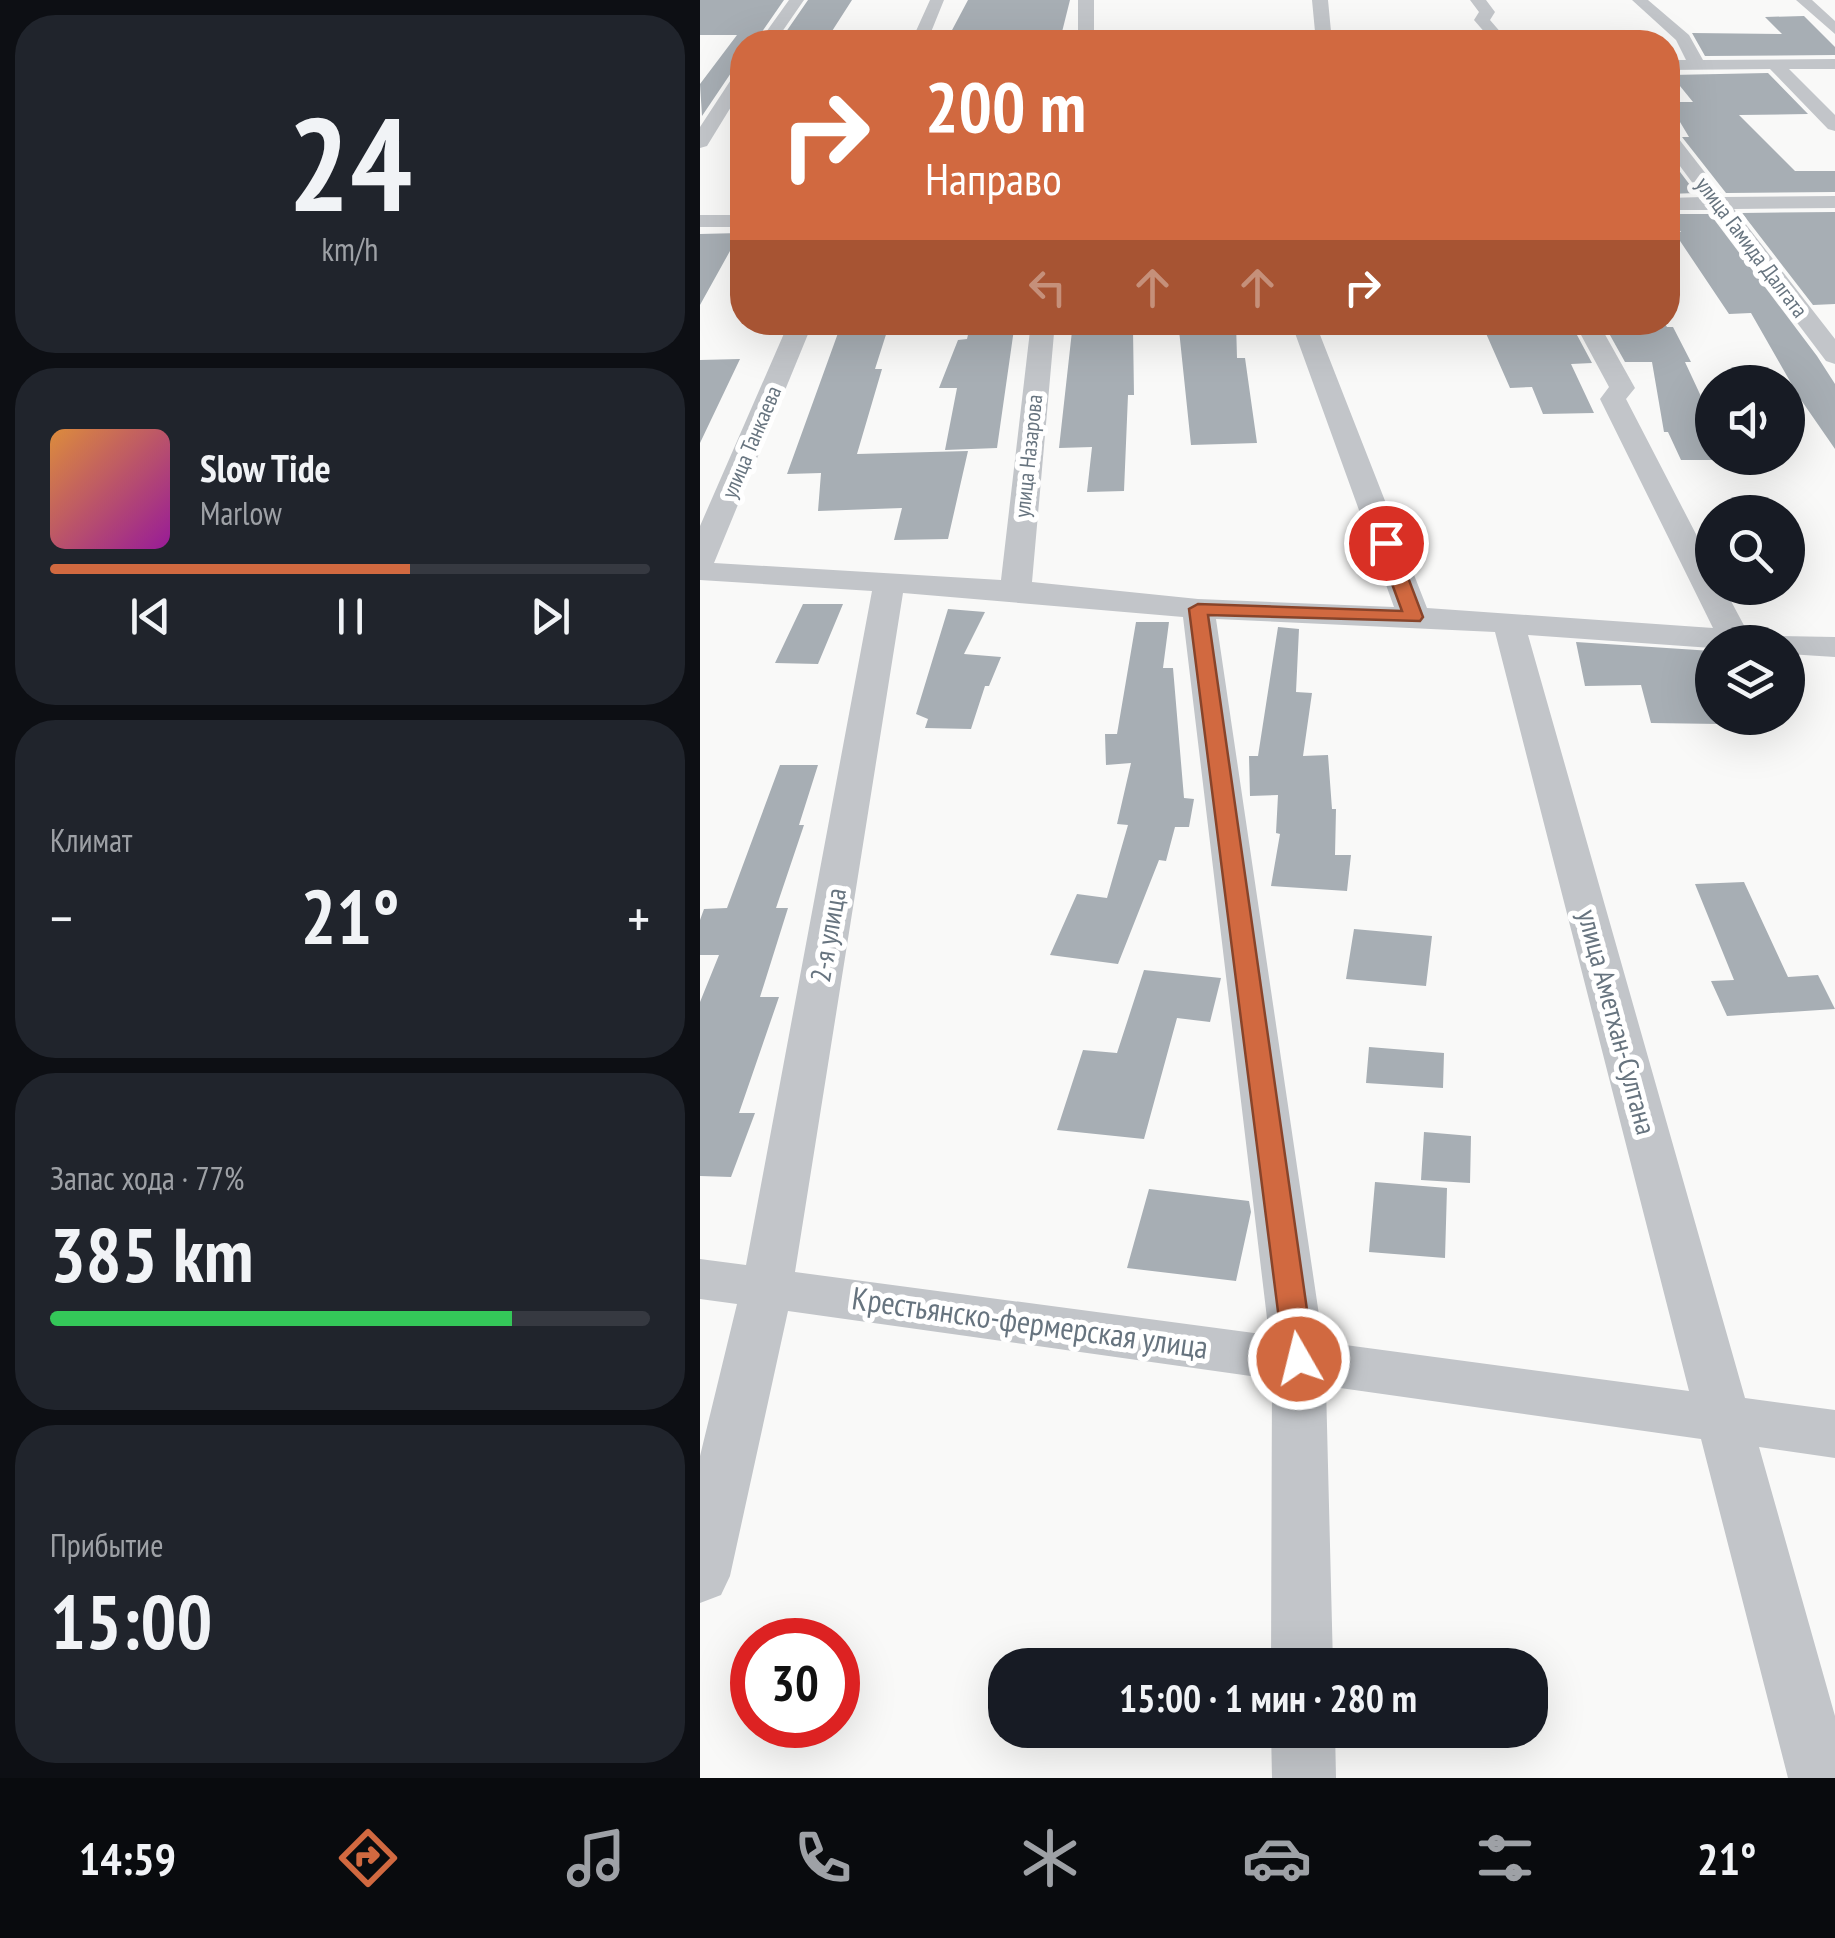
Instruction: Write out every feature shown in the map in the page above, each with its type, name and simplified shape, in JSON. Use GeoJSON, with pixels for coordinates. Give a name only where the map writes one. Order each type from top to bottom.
{"type":"FeatureCollection","features":[{"type":"Feature","properties":{"kind":"street"},"geometry":{"type":"LineString","coordinates":[[776,30],[797,0]]}},
{"type":"Feature","properties":{"kind":"street"},"geometry":{"type":"LineString","coordinates":[[923,30],[937,0]]}},
{"type":"Feature","properties":{"kind":"street"},"geometry":{"type":"LineString","coordinates":[[1086,0],[1086,30]]}},
{"type":"Feature","properties":{"kind":"street"},"geometry":{"type":"LineString","coordinates":[[1320,0],[1323,30]]}},
{"type":"Feature","properties":{"kind":"street"},"geometry":{"type":"LineString","coordinates":[[1478,0],[1487,12],[1482,20],[1491,30]]}},
{"type":"Feature","properties":{"kind":"street"},"geometry":{"type":"LineString","coordinates":[[1640,0],[1674,30]]}},
{"type":"Feature","properties":{"kind":"street"},"geometry":{"type":"LineString","coordinates":[[1803,0],[1835,29]]}},
{"type":"Feature","properties":{"kind":"street"},"geometry":{"type":"LineString","coordinates":[[1680,35],[1697,65]]}},
{"type":"Feature","properties":{"kind":"street"},"geometry":{"type":"LineString","coordinates":[[1774,64],[1835,125]]}},
{"type":"Feature","properties":{"kind":"street"},"geometry":{"type":"LineString","coordinates":[[1680,65],[1835,64]]}},
{"type":"Feature","properties":{"kind":"street"},"geometry":{"type":"LineString","coordinates":[[714,79],[730,78]]}},
{"type":"Feature","properties":{"kind":"street"},"geometry":{"type":"LineString","coordinates":[[700,142],[730,96]]}},
{"type":"Feature","properties":{"kind":"street","name":"улица Гамида Далгата"},"geometry":{"type":"LineString","coordinates":[[1680,153],[1835,356]]}},
{"type":"Feature","properties":{"kind":"street"},"geometry":{"type":"LineString","coordinates":[[1680,204],[1835,202]]}},
{"type":"Feature","properties":{"kind":"street"},"geometry":{"type":"LineString","coordinates":[[700,222],[730,221]]}},
{"type":"Feature","properties":{"kind":"street","name":"улица Танкаева"},"geometry":{"type":"LineString","coordinates":[[700,561],[796,335]]}},
{"type":"Feature","properties":{"kind":"street","name":"улица Назарова"},"geometry":{"type":"LineString","coordinates":[[1016,590],[1042,335]]}},
{"type":"Feature","properties":{"kind":"street"},"geometry":{"type":"LineString","coordinates":[[1308,335],[1414,617]]}},
{"type":"Feature","properties":{"kind":"street"},"geometry":{"type":"LineString","coordinates":[[1593,335],[1622,388],[1613,399],[1741,625]]}},
{"type":"Feature","properties":{"kind":"street"},"geometry":{"type":"LineString","coordinates":[[700,571],[1016,590],[1198,609],[1414,617],[1695,637]]}},
{"type":"Feature","properties":{"kind":"street","name":"2-я улица"},"geometry":{"type":"LineString","coordinates":[[700,1576],[768,1288],[888,582]]}},
{"type":"Feature","properties":{"kind":"street"},"geometry":{"type":"LineString","coordinates":[[1198,609],[1299,1359],[1302,1648]]}},
{"type":"Feature","properties":{"kind":"street","name":"улица Аметхан-Султана"},"geometry":{"type":"LineString","coordinates":[[1509,624],[1820,1778]]}},
{"type":"Feature","properties":{"kind":"street"},"geometry":{"type":"LineString","coordinates":[[1805,645],[1835,648]]}},
{"type":"Feature","properties":{"kind":"street","name":"Крестьянско-фермерская улица"},"geometry":{"type":"LineString","coordinates":[[700,1279],[1835,1434]]}},
{"type":"Feature","properties":{"kind":"street"},"geometry":{"type":"LineString","coordinates":[[1303,1748],[1304,1778]]}},
{"type":"Feature","properties":{"kind":"building"},"geometry":{"type":"Polygon","coordinates":[[[700,0],[784,0],[763,30],[700,35],[700,0]]]}},
{"type":"Feature","properties":{"kind":"building"},"geometry":{"type":"Polygon","coordinates":[[[808,0],[852,0],[833,30],[787,30],[808,0]]]}},
{"type":"Feature","properties":{"kind":"building"},"geometry":{"type":"Polygon","coordinates":[[[968,0],[1070,0],[1062,30],[952,30],[968,0]]]}},
{"type":"Feature","properties":{"kind":"building"},"geometry":{"type":"Polygon","coordinates":[[[1804,16],[1835,47],[1835,55],[1705,56],[1692,33],[1782,34],[1765,17],[1804,16]]]}},
{"type":"Feature","properties":{"kind":"building"},"geometry":{"type":"Polygon","coordinates":[[[730,44],[730,74],[702,116],[700,84],[730,44]]]}},
{"type":"Feature","properties":{"kind":"building"},"geometry":{"type":"Polygon","coordinates":[[[1768,73],[1808,114],[1739,115],[1795,171],[1835,171],[1835,192],[1726,193],[1682,137],[1689,137],[1680,122],[1680,102],[1693,102],[1680,86],[1680,75],[1768,73]]]}},
{"type":"Feature","properties":{"kind":"building"},"geometry":{"type":"Polygon","coordinates":[[[1680,172],[1696,193],[1680,194],[1680,172]]]}},
{"type":"Feature","properties":{"kind":"building"},"geometry":{"type":"Polygon","coordinates":[[[1835,212],[1835,304],[1813,305],[1742,213],[1835,212]]]}},
{"type":"Feature","properties":{"kind":"building"},"geometry":{"type":"Polygon","coordinates":[[[1680,214],[1710,214],[1817,356],[1835,384],[1835,449],[1805,406],[1805,365],[1781,365],[1751,313],[1729,314],[1680,241],[1680,214]]]}},
{"type":"Feature","properties":{"kind":"building"},"geometry":{"type":"Polygon","coordinates":[[[730,233],[730,251],[700,305],[700,234],[730,233]]]}},
{"type":"Feature","properties":{"kind":"building"},"geometry":{"type":"Polygon","coordinates":[[[837,335],[886,335],[875,369],[882,369],[857,454],[968,451],[948,539],[894,540],[902,508],[818,511],[821,473],[787,474],[837,335]]]}},
{"type":"Feature","properties":{"kind":"building"},"geometry":{"type":"Polygon","coordinates":[[[968,335],[1013,335],[997,448],[945,450],[957,388],[939,388],[958,340],[967,339],[968,335]]]}},
{"type":"Feature","properties":{"kind":"building"},"geometry":{"type":"Polygon","coordinates":[[[1072,335],[1133,335],[1134,395],[1128,395],[1124,491],[1087,492],[1092,447],[1059,448],[1072,335]]]}},
{"type":"Feature","properties":{"kind":"building"},"geometry":{"type":"Polygon","coordinates":[[[1180,335],[1236,335],[1237,358],[1245,358],[1257,443],[1191,445],[1180,335]]]}},
{"type":"Feature","properties":{"kind":"building"},"geometry":{"type":"Polygon","coordinates":[[[1487,335],[1577,335],[1592,363],[1571,364],[1594,413],[1543,414],[1532,387],[1510,388],[1487,335]]]}},
{"type":"Feature","properties":{"kind":"building"},"geometry":{"type":"Polygon","coordinates":[[[1610,335],[1677,335],[1691,362],[1685,362],[1695,383],[1695,460],[1681,460],[1668,432],[1664,432],[1652,362],[1625,362],[1610,335]]]}},
{"type":"Feature","properties":{"kind":"building"},"geometry":{"type":"Polygon","coordinates":[[[740,359],[700,443],[700,360],[740,359]]]}},
{"type":"Feature","properties":{"kind":"building"},"geometry":{"type":"Polygon","coordinates":[[[803,604],[843,604],[818,664],[775,663],[803,604]]]}},
{"type":"Feature","properties":{"kind":"building"},"geometry":{"type":"Polygon","coordinates":[[[948,609],[985,612],[964,654],[1001,657],[989,686],[985,686],[971,729],[925,728],[928,719],[916,714],[948,609]]]}},
{"type":"Feature","properties":{"kind":"building"},"geometry":{"type":"Polygon","coordinates":[[[1136,622],[1169,622],[1163,668],[1173,668],[1184,798],[1194,799],[1189,827],[1175,827],[1166,861],[1159,860],[1118,964],[1050,955],[1077,894],[1107,898],[1128,825],[1117,824],[1131,763],[1106,765],[1105,734],[1117,734],[1136,622]]]}},
{"type":"Feature","properties":{"kind":"building"},"geometry":{"type":"Polygon","coordinates":[[[1278,627],[1299,629],[1296,692],[1312,693],[1303,756],[1328,755],[1332,809],[1336,809],[1335,855],[1351,855],[1347,891],[1271,886],[1280,834],[1276,833],[1278,795],[1250,796],[1249,756],[1258,756],[1278,627]]]}},
{"type":"Feature","properties":{"kind":"building"},"geometry":{"type":"Polygon","coordinates":[[[1576,642],[1695,650],[1695,724],[1651,723],[1641,685],[1585,686],[1576,642]]]}},
{"type":"Feature","properties":{"kind":"building"},"geometry":{"type":"Polygon","coordinates":[[[780,765],[818,765],[799,825],[804,825],[776,908],[788,908],[760,997],[779,997],[739,1113],[755,1113],[731,1177],[700,1176],[700,1002],[719,955],[700,955],[700,920],[704,909],[727,908],[780,765]]]}},
{"type":"Feature","properties":{"kind":"building"},"geometry":{"type":"Polygon","coordinates":[[[1744,882],[1788,977],[1818,975],[1835,1009],[1727,1016],[1711,981],[1734,980],[1695,884],[1744,882]]]}},
{"type":"Feature","properties":{"kind":"building"},"geometry":{"type":"Polygon","coordinates":[[[1354,929],[1432,936],[1426,986],[1346,979],[1354,929]]]}},
{"type":"Feature","properties":{"kind":"building"},"geometry":{"type":"Polygon","coordinates":[[[1144,970],[1221,978],[1210,1022],[1177,1018],[1144,1139],[1057,1130],[1083,1050],[1117,1053],[1144,970]]]}},
{"type":"Feature","properties":{"kind":"building"},"geometry":{"type":"Polygon","coordinates":[[[1369,1047],[1444,1053],[1443,1088],[1366,1083],[1369,1047]]]}},
{"type":"Feature","properties":{"kind":"building"},"geometry":{"type":"Polygon","coordinates":[[[1424,1132],[1471,1136],[1470,1183],[1421,1180],[1424,1132]]]}},
{"type":"Feature","properties":{"kind":"building"},"geometry":{"type":"Polygon","coordinates":[[[1375,1182],[1447,1188],[1445,1258],[1369,1252],[1375,1182]]]}},
{"type":"Feature","properties":{"kind":"building"},"geometry":{"type":"Polygon","coordinates":[[[1149,1189],[1249,1201],[1251,1212],[1236,1281],[1127,1268],[1149,1189]]]}},
{"type":"Feature","properties":{"kind":"route"},"geometry":{"type":"LineString","coordinates":[[1299,1359],[1198,609],[1414,617],[1386,543]]}}]}
